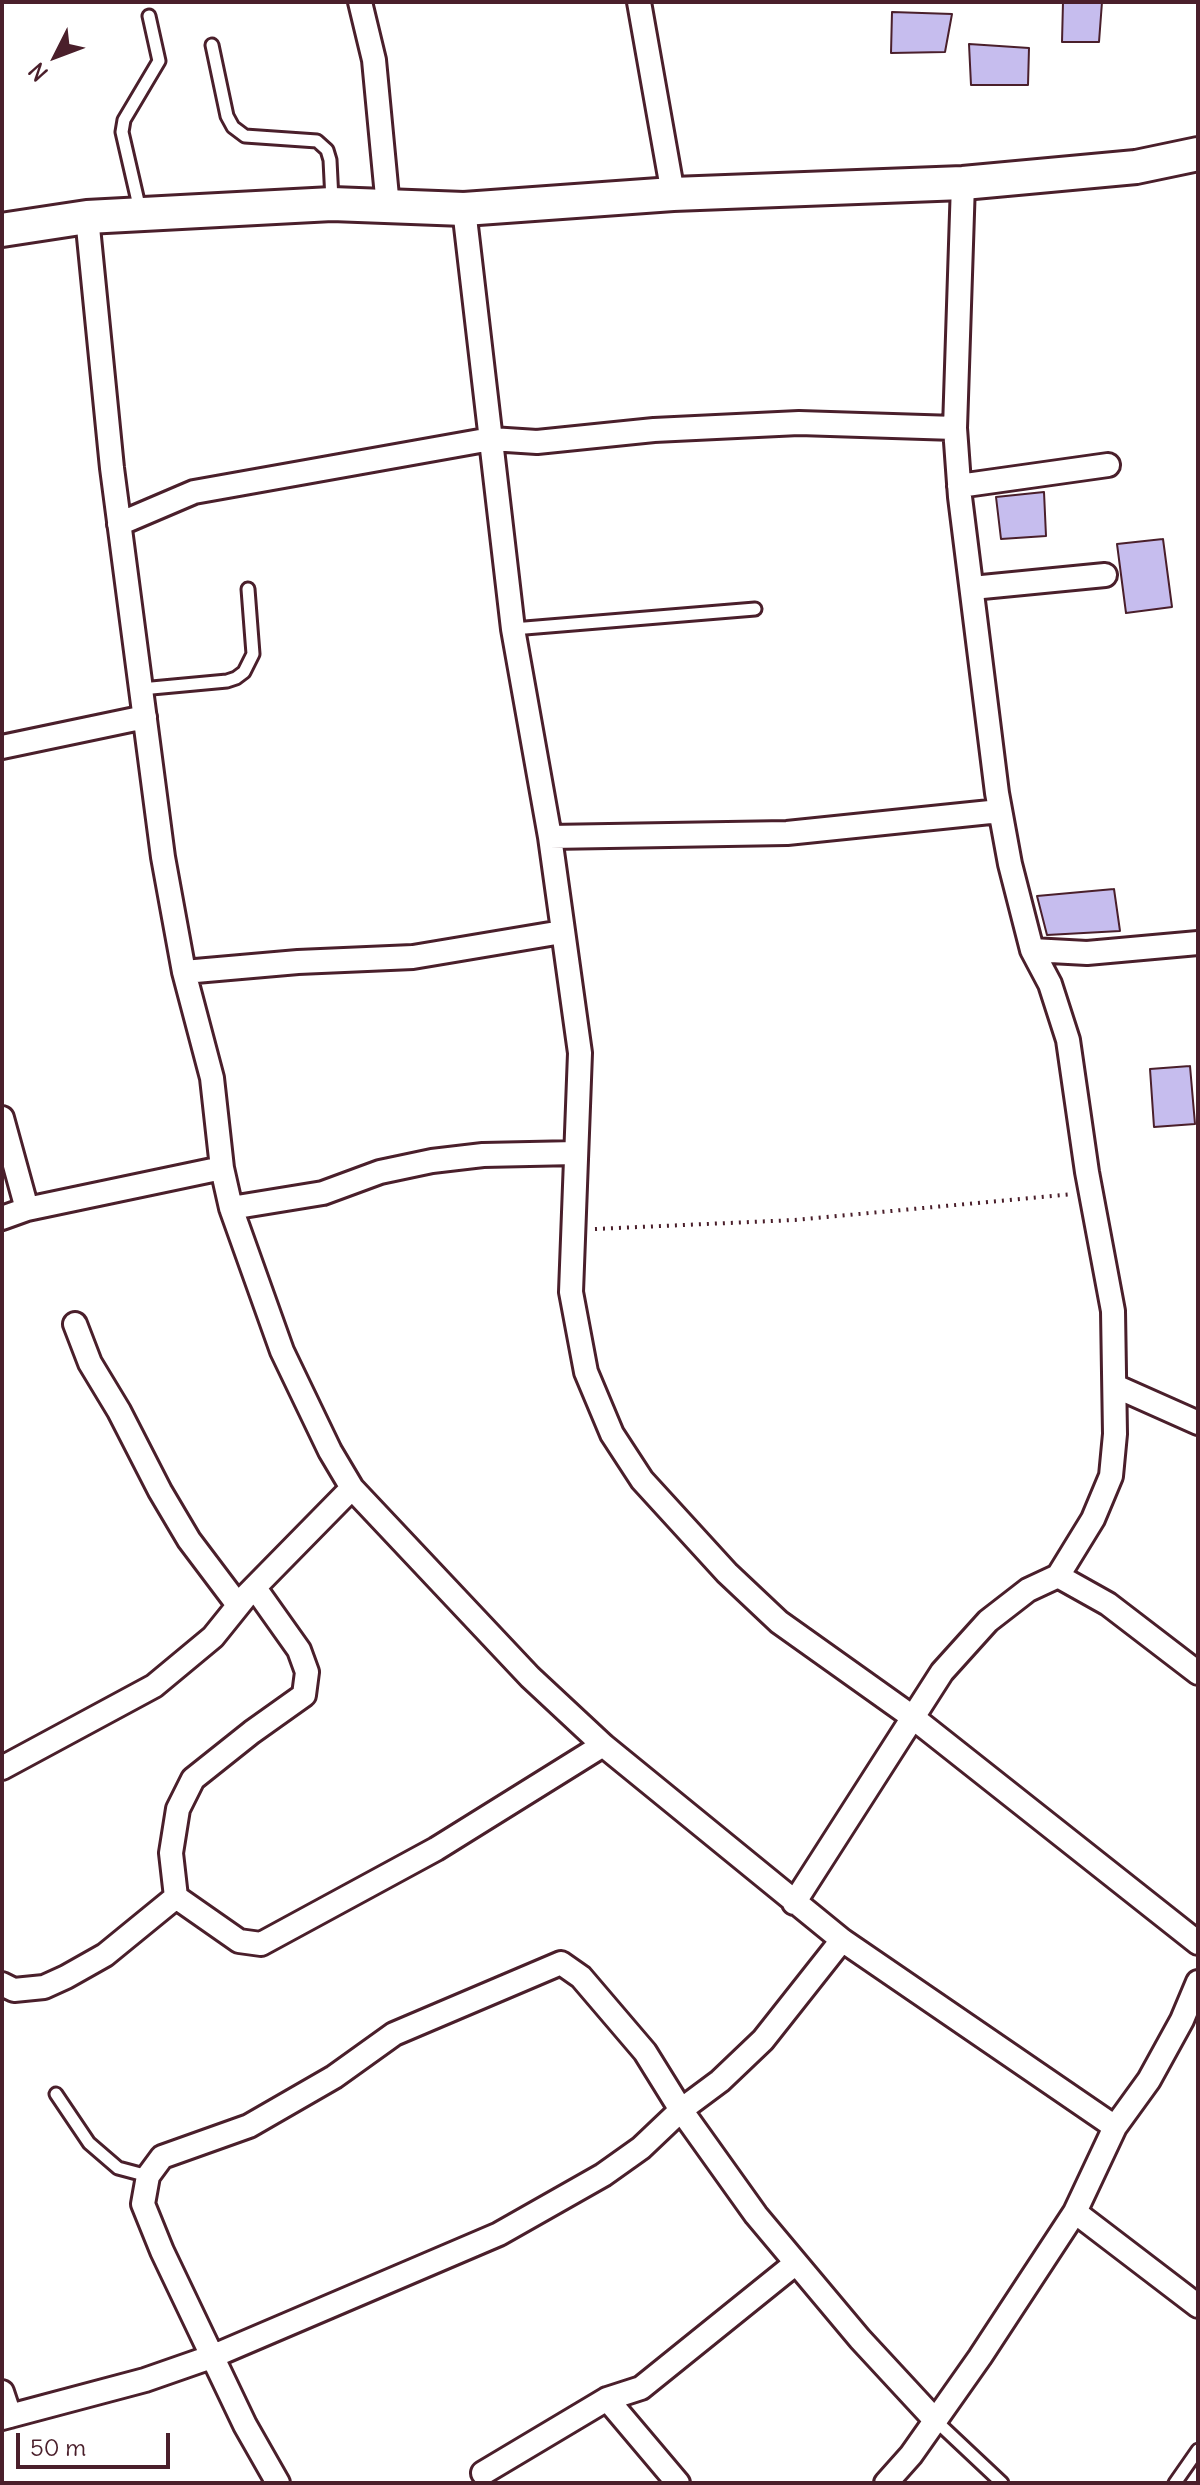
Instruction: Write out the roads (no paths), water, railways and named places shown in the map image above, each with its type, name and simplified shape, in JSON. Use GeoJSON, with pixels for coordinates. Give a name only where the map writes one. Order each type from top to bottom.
{"type":"FeatureCollection","features":[{"type":"Feature","properties":{"kind":"street"},"geometry":{"type":"LineString","coordinates":[[360,2],[374,60],[388,207]]}},
{"type":"Feature","properties":{"kind":"street"},"geometry":{"type":"LineString","coordinates":[[639,2],[673,194]]}},
{"type":"Feature","properties":{"kind":"street"},"geometry":{"type":"LineString","coordinates":[[2,230],[87,217],[332,204],[464,209],[673,194],[963,183],[1136,167],[1198,154]]}},
{"type":"Feature","properties":{"kind":"street"},"geometry":{"type":"LineString","coordinates":[[794,1903],[942,1672],[988,1621],[1028,1590],[1058,1576],[1093,1519],[1111,1476],[1115,1434],[1113,1311],[1068,1040],[1050,984],[1032,950],[1000,811],[959,486],[955,428],[963,183]]}},
{"type":"Feature","properties":{"kind":"street"},"geometry":{"type":"LineString","coordinates":[[464,209],[513,629],[550,837],[580,1053],[571,1292],[586,1372],[612,1434],[642,1480],[727,1573],[779,1622],[911,1716],[1198,1943]]}},
{"type":"Feature","properties":{"kind":"street"},"geometry":{"type":"LineString","coordinates":[[87,217],[119,524],[163,857],[184,972],[212,1078],[222,1168],[231,1208],[282,1351],[330,1451],[352,1488],[530,1677],[603,1745],[842,1940],[1115,2127]]}},
{"type":"Feature","properties":{"kind":"street"},"geometry":{"type":"LineString","coordinates":[[119,524],[194,492],[491,439],[537,442],[654,430],[799,423],[955,428]]}},
{"type":"Feature","properties":{"kind":"street"},"geometry":{"type":"LineString","coordinates":[[959,486],[1108,465]]}},
{"type":"Feature","properties":{"kind":"street"},"geometry":{"type":"LineString","coordinates":[[972,588],[1105,575]]}},
{"type":"Feature","properties":{"kind":"street"},"geometry":{"type":"LineString","coordinates":[[2,747],[145,717]]}},
{"type":"Feature","properties":{"kind":"street"},"geometry":{"type":"LineString","coordinates":[[550,837],[787,833],[1000,811]]}},
{"type":"Feature","properties":{"kind":"street"},"geometry":{"type":"LineString","coordinates":[[184,972],[298,962],[413,957],[562,932]]}},
{"type":"Feature","properties":{"kind":"street"},"geometry":{"type":"LineString","coordinates":[[1032,950],[1087,953],[1198,943]]}},
{"type":"Feature","properties":{"kind":"street"},"geometry":{"type":"LineString","coordinates":[[2,1118],[27,1209]]}},
{"type":"Feature","properties":{"kind":"street"},"geometry":{"type":"LineString","coordinates":[[231,1208],[323,1193],[380,1172],[432,1161],[483,1155],[576,1153]]}},
{"type":"Feature","properties":{"kind":"street"},"geometry":{"type":"LineString","coordinates":[[2,1218],[27,1209],[222,1168]]}},
{"type":"Feature","properties":{"kind":"street"},"geometry":{"type":"LineString","coordinates":[[75,1324],[90,1363],[119,1411],[160,1491],[189,1540],[238,1605]]}},
{"type":"Feature","properties":{"kind":"street"},"geometry":{"type":"LineString","coordinates":[[1115,1386],[1198,1423]]}},
{"type":"Feature","properties":{"kind":"street"},"geometry":{"type":"LineString","coordinates":[[2,1768],[154,1686],[213,1637],[238,1605],[352,1488]]}},
{"type":"Feature","properties":{"kind":"street"},"geometry":{"type":"LineString","coordinates":[[1058,1576],[1108,1604],[1198,1673]]}},
{"type":"Feature","properties":{"kind":"street"},"geometry":{"type":"LineString","coordinates":[[255,1588],[299,1650],[307,1672],[304,1695],[193,1779],[178,1809],[171,1853],[176,1897],[239,1941],[261,1944],[436,1849],[603,1745]]}},
{"type":"Feature","properties":{"kind":"street"},"geometry":{"type":"LineString","coordinates":[[2,1984],[14,1990],[44,1987],[66,1977],[105,1955],[176,1897]]}},
{"type":"Feature","properties":{"kind":"street"},"geometry":{"type":"LineString","coordinates":[[2,2392],[6,2417],[145,2380],[211,2357],[499,2234],[603,2175],[641,2148],[681,2110],[720,2081],[763,2040],[842,1940]]}},
{"type":"Feature","properties":{"kind":"street"},"geometry":{"type":"LineString","coordinates":[[278,2483],[211,2357],[143,2204],[148,2176],[162,2157],[249,2126],[334,2077],[394,2034],[561,1963],[581,1977],[645,2052],[681,2110],[756,2215],[860,2339],[935,2420]]}},
{"type":"Feature","properties":{"kind":"street"},"geometry":{"type":"LineString","coordinates":[[886,2483],[911,2455],[980,2357],[1075,2212],[1115,2127],[1149,2080],[1182,2020],[1198,1982]]}},
{"type":"Feature","properties":{"kind":"street"},"geometry":{"type":"LineString","coordinates":[[1075,2212],[1198,2306]]}},
{"type":"Feature","properties":{"kind":"street"},"geometry":{"type":"LineString","coordinates":[[483,2473],[607,2399],[641,2388],[796,2263]]}},
{"type":"Feature","properties":{"kind":"street"},"geometry":{"type":"LineString","coordinates":[[607,2399],[678,2483]]}},
{"type":"Feature","properties":{"kind":"lane"},"geometry":{"type":"LineString","coordinates":[[141,214],[122,132],[124,120],[159,61],[149,16]]}},
{"type":"Feature","properties":{"kind":"lane"},"geometry":{"type":"LineString","coordinates":[[212,45],[227,116],[233,127],[245,136],[317,141],[327,150],[330,160],[332,204]]}},
{"type":"Feature","properties":{"kind":"lane"},"geometry":{"type":"LineString","coordinates":[[141,689],[227,681],[244,672],[253,654],[248,589]]}},
{"type":"Feature","properties":{"kind":"lane"},"geometry":{"type":"LineString","coordinates":[[513,629],[755,609]]}},
{"type":"Feature","properties":{"kind":"lane"},"geometry":{"type":"LineString","coordinates":[[56,2094],[89,2143],[118,2168],[148,2176]]}},
{"type":"Feature","properties":{"kind":"lane"},"geometry":{"type":"LineString","coordinates":[[935,2420],[1002,2483]]}},
{"type":"Feature","properties":{"kind":"lane"},"geometry":{"type":"LineString","coordinates":[[1175,2483],[1198,2450]]}}]}
